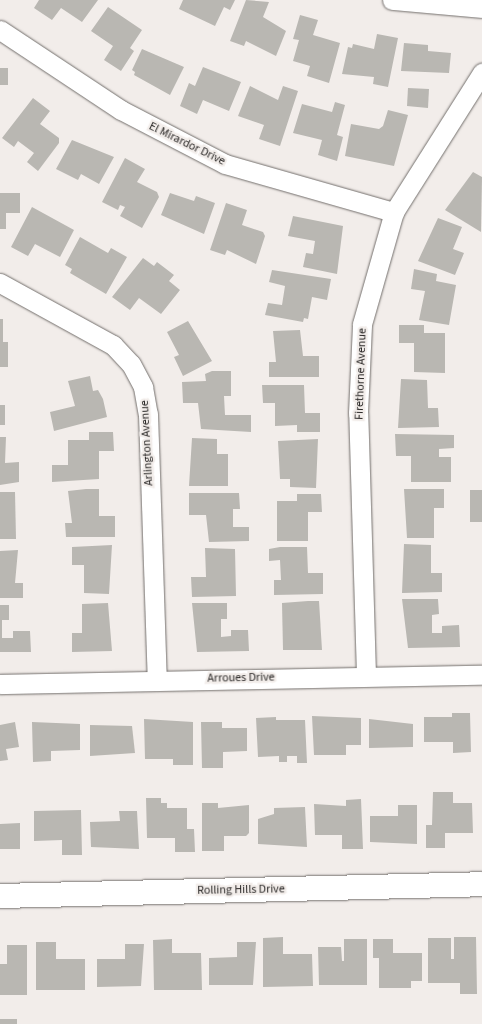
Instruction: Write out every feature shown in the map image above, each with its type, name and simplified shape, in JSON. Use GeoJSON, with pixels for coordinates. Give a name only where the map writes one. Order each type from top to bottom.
{"type":"FeatureCollection","features":[{"type":"Feature","properties":{"kind":"street"},"geometry":{"type":"LineString","coordinates":[[392,0],[482,8]]}},
{"type":"Feature","properties":{"kind":"street","name":"El Mirardor Drive"},"geometry":{"type":"LineString","coordinates":[[0,30],[121,110],[225,164],[394,212]]}},
{"type":"Feature","properties":{"kind":"street","name":"Firethorne Avenue"},"geometry":{"type":"LineString","coordinates":[[366,675],[358,413],[362,324],[394,212],[482,73]]}},
{"type":"Feature","properties":{"kind":"street","name":"Arlington Avenue"},"geometry":{"type":"LineString","coordinates":[[0,283],[113,345],[131,364],[143,387],[148,414],[157,680]]}},
{"type":"Feature","properties":{"kind":"street","name":"Arroues Drive"},"geometry":{"type":"LineString","coordinates":[[0,684],[366,675],[482,675]]}},
{"type":"Feature","properties":{"kind":"street","name":"Rolling Hills Drive"},"geometry":{"type":"LineString","coordinates":[[0,896],[482,884]]}},
{"type":"Feature","properties":{"kind":"building"},"geometry":{"type":"Polygon","coordinates":[[[39,0],[98,0],[82,22],[61,8],[52,20],[34,8],[39,0]]]}},
{"type":"Feature","properties":{"kind":"building"},"geometry":{"type":"Polygon","coordinates":[[[183,0],[235,0],[230,10],[224,7],[215,26],[179,9],[183,0]]]}},
{"type":"Feature","properties":{"kind":"building"},"geometry":{"type":"Polygon","coordinates":[[[246,0],[269,2],[263,17],[286,31],[276,56],[246,41],[244,46],[230,41],[246,0]]]}},
{"type":"Feature","properties":{"kind":"building"},"geometry":{"type":"Polygon","coordinates":[[[108,7],[142,30],[130,48],[134,51],[121,71],[104,60],[113,46],[91,31],[108,7]]]}},
{"type":"Feature","properties":{"kind":"building"},"geometry":{"type":"Polygon","coordinates":[[[300,15],[318,20],[313,35],[340,43],[329,83],[307,76],[310,66],[293,61],[299,40],[293,39],[300,15]]]}},
{"type":"Feature","properties":{"kind":"building"},"geometry":{"type":"Polygon","coordinates":[[[377,34],[398,38],[388,87],[373,84],[374,77],[342,74],[348,47],[352,48],[353,44],[374,49],[377,34]]]}},
{"type":"Feature","properties":{"kind":"building"},"geometry":{"type":"Polygon","coordinates":[[[404,43],[428,45],[428,51],[451,53],[449,73],[401,71],[404,43]]]}},
{"type":"Feature","properties":{"kind":"building"},"geometry":{"type":"Polygon","coordinates":[[[142,49],[184,67],[170,95],[134,75],[135,72],[132,70],[142,49]]]}},
{"type":"Feature","properties":{"kind":"building"},"geometry":{"type":"Polygon","coordinates":[[[203,67],[241,82],[229,111],[203,100],[197,114],[180,106],[189,83],[195,86],[203,67]]]}},
{"type":"Feature","properties":{"kind":"building"},"geometry":{"type":"Polygon","coordinates":[[[0,68],[8,68],[8,85],[0,85],[0,68]]]}},
{"type":"Feature","properties":{"kind":"building"},"geometry":{"type":"Polygon","coordinates":[[[250,86],[278,100],[283,86],[298,91],[280,146],[259,139],[264,125],[238,116],[250,86]]]}},
{"type":"Feature","properties":{"kind":"building"},"geometry":{"type":"Polygon","coordinates":[[[408,88],[429,89],[428,108],[407,106],[408,88]]]}},
{"type":"Feature","properties":{"kind":"building"},"geometry":{"type":"Polygon","coordinates":[[[33,98],[50,111],[40,124],[59,138],[59,143],[38,171],[27,162],[34,153],[18,141],[14,147],[2,138],[33,98]]]}},
{"type":"Feature","properties":{"kind":"building"},"geometry":{"type":"Polygon","coordinates":[[[335,102],[345,105],[337,135],[343,137],[337,161],[318,155],[322,140],[293,133],[302,104],[332,112],[335,102]]]}},
{"type":"Feature","properties":{"kind":"building"},"geometry":{"type":"Polygon","coordinates":[[[388,110],[408,115],[394,166],[345,156],[351,124],[379,129],[383,126],[388,110]]]}},
{"type":"Feature","properties":{"kind":"building"},"geometry":{"type":"Polygon","coordinates":[[[72,140],[114,157],[99,184],[81,174],[78,180],[56,169],[72,140]]]}},
{"type":"Feature","properties":{"kind":"building"},"geometry":{"type":"Polygon","coordinates":[[[125,158],[145,169],[137,182],[157,192],[159,197],[142,228],[120,216],[125,207],[120,205],[118,210],[102,202],[125,158]]]}},
{"type":"Feature","properties":{"kind":"building"},"geometry":{"type":"Polygon","coordinates":[[[473,172],[482,177],[481,232],[445,210],[473,172]]]}},
{"type":"Feature","properties":{"kind":"building"},"geometry":{"type":"Polygon","coordinates":[[[0,193],[20,193],[20,213],[6,213],[6,229],[0,229],[0,193]]]}},
{"type":"Feature","properties":{"kind":"building"},"geometry":{"type":"Polygon","coordinates":[[[170,193],[194,201],[196,196],[215,203],[204,234],[161,215],[170,193]]]}},
{"type":"Feature","properties":{"kind":"building"},"geometry":{"type":"Polygon","coordinates":[[[226,203],[247,210],[242,225],[263,232],[265,236],[256,264],[227,250],[225,255],[210,250],[226,203]]]}},
{"type":"Feature","properties":{"kind":"building"},"geometry":{"type":"Polygon","coordinates":[[[32,207],[74,230],[60,257],[35,244],[28,256],[11,247],[32,207]]]}},
{"type":"Feature","properties":{"kind":"building"},"geometry":{"type":"Polygon","coordinates":[[[293,216],[343,226],[337,274],[303,267],[306,253],[313,254],[315,241],[288,236],[293,216]]]}},
{"type":"Feature","properties":{"kind":"building"},"geometry":{"type":"Polygon","coordinates":[[[438,218],[462,227],[453,249],[464,253],[455,275],[418,261],[438,218]]]}},
{"type":"Feature","properties":{"kind":"building"},"geometry":{"type":"Polygon","coordinates":[[[80,237],[108,253],[111,248],[127,257],[106,294],[70,273],[72,269],[65,265],[80,237]]]}},
{"type":"Feature","properties":{"kind":"building"},"geometry":{"type":"Polygon","coordinates":[[[143,258],[154,266],[157,262],[174,275],[169,281],[180,290],[161,314],[139,298],[130,310],[112,297],[143,258]]]}},
{"type":"Feature","properties":{"kind":"building"},"geometry":{"type":"Polygon","coordinates":[[[414,269],[437,274],[436,281],[456,285],[449,325],[419,320],[425,291],[411,289],[414,269]]]}},
{"type":"Feature","properties":{"kind":"building"},"geometry":{"type":"Polygon","coordinates":[[[272,270],[331,279],[327,300],[312,297],[308,319],[304,318],[303,322],[265,315],[268,303],[282,305],[285,286],[269,282],[272,270]]]}},
{"type":"Feature","properties":{"kind":"building"},"geometry":{"type":"Polygon","coordinates":[[[0,319],[3,319],[3,342],[8,342],[8,367],[0,367],[0,319]]]}},
{"type":"Feature","properties":{"kind":"building"},"geometry":{"type":"Polygon","coordinates":[[[188,321],[212,361],[183,376],[174,357],[179,355],[167,332],[188,321]]]}},
{"type":"Feature","properties":{"kind":"building"},"geometry":{"type":"Polygon","coordinates":[[[399,325],[424,325],[424,333],[445,333],[445,373],[414,372],[414,343],[399,343],[399,325]]]}},
{"type":"Feature","properties":{"kind":"building"},"geometry":{"type":"Polygon","coordinates":[[[300,330],[303,356],[319,356],[319,377],[269,377],[269,362],[276,362],[273,331],[300,330]]]}},
{"type":"Feature","properties":{"kind":"building"},"geometry":{"type":"Polygon","coordinates":[[[212,371],[231,371],[231,396],[224,396],[225,415],[251,415],[251,432],[201,429],[198,403],[183,403],[182,382],[206,381],[205,374],[212,371]]]}},
{"type":"Feature","properties":{"kind":"building"},"geometry":{"type":"Polygon","coordinates":[[[90,376],[93,391],[98,390],[103,399],[107,417],[54,431],[50,412],[75,406],[68,381],[90,376]]]}},
{"type":"Feature","properties":{"kind":"building"},"geometry":{"type":"Polygon","coordinates":[[[401,379],[427,380],[428,408],[438,408],[439,427],[398,428],[401,379]]]}},
{"type":"Feature","properties":{"kind":"building"},"geometry":{"type":"Polygon","coordinates":[[[262,385],[304,385],[305,413],[320,413],[320,432],[297,432],[297,425],[275,426],[275,403],[263,403],[262,385]]]}},
{"type":"Feature","properties":{"kind":"building"},"geometry":{"type":"Polygon","coordinates":[[[0,405],[5,405],[5,425],[0,425],[0,405]]]}},
{"type":"Feature","properties":{"kind":"building"},"geometry":{"type":"Polygon","coordinates":[[[89,432],[113,432],[114,451],[99,451],[99,479],[52,482],[52,465],[68,465],[68,440],[89,440],[89,432]]]}},
{"type":"Feature","properties":{"kind":"building"},"geometry":{"type":"Polygon","coordinates":[[[395,434],[454,435],[454,448],[439,449],[439,457],[451,457],[451,482],[411,482],[411,456],[396,456],[395,434]]]}},
{"type":"Feature","properties":{"kind":"building"},"geometry":{"type":"Polygon","coordinates":[[[0,437],[6,437],[5,463],[19,462],[19,482],[0,485],[0,437]]]}},
{"type":"Feature","properties":{"kind":"building"},"geometry":{"type":"Polygon","coordinates":[[[192,438],[217,439],[217,454],[228,454],[228,486],[189,486],[192,438]]]}},
{"type":"Feature","properties":{"kind":"building"},"geometry":{"type":"Polygon","coordinates":[[[318,439],[316,488],[290,487],[290,479],[280,479],[278,441],[318,439]]]}},
{"type":"Feature","properties":{"kind":"building"},"geometry":{"type":"Polygon","coordinates":[[[99,489],[99,516],[115,516],[115,537],[66,537],[65,523],[72,523],[68,491],[99,489]]]}},
{"type":"Feature","properties":{"kind":"building"},"geometry":{"type":"Polygon","coordinates":[[[404,489],[444,489],[444,508],[434,508],[434,538],[407,538],[404,489]]]}},
{"type":"Feature","properties":{"kind":"building"},"geometry":{"type":"Polygon","coordinates":[[[470,490],[482,490],[482,522],[470,522],[470,490]]]}},
{"type":"Feature","properties":{"kind":"building"},"geometry":{"type":"Polygon","coordinates":[[[0,492],[15,492],[16,539],[0,539],[0,492]]]}},
{"type":"Feature","properties":{"kind":"building"},"geometry":{"type":"Polygon","coordinates":[[[189,493],[239,493],[240,509],[233,509],[233,527],[249,527],[249,541],[209,542],[206,515],[189,515],[189,493]]]}},
{"type":"Feature","properties":{"kind":"building"},"geometry":{"type":"Polygon","coordinates":[[[297,494],[321,494],[322,512],[308,512],[308,541],[277,541],[277,501],[297,501],[297,494]]]}},
{"type":"Feature","properties":{"kind":"building"},"geometry":{"type":"Polygon","coordinates":[[[404,544],[431,545],[431,573],[442,573],[442,592],[402,593],[404,544]]]}},
{"type":"Feature","properties":{"kind":"building"},"geometry":{"type":"Polygon","coordinates":[[[112,545],[109,594],[84,593],[84,565],[72,565],[72,547],[112,545]]]}},
{"type":"Feature","properties":{"kind":"building"},"geometry":{"type":"Polygon","coordinates":[[[307,547],[308,573],[323,573],[323,594],[274,595],[274,580],[281,580],[280,560],[269,561],[269,549],[307,547]]]}},
{"type":"Feature","properties":{"kind":"building"},"geometry":{"type":"Polygon","coordinates":[[[205,548],[235,549],[236,596],[192,597],[191,577],[206,577],[205,548]]]}},
{"type":"Feature","properties":{"kind":"building"},"geometry":{"type":"Polygon","coordinates":[[[18,550],[15,583],[23,583],[23,598],[0,598],[0,551],[18,550]]]}},
{"type":"Feature","properties":{"kind":"building"},"geometry":{"type":"Polygon","coordinates":[[[402,599],[438,599],[439,614],[432,615],[432,633],[442,633],[442,626],[459,625],[460,647],[408,648],[402,599]]]}},
{"type":"Feature","properties":{"kind":"building"},"geometry":{"type":"Polygon","coordinates":[[[319,601],[322,650],[283,650],[282,603],[319,601]]]}},
{"type":"Feature","properties":{"kind":"building"},"geometry":{"type":"Polygon","coordinates":[[[108,603],[112,651],[72,652],[72,633],[82,633],[82,604],[108,603]]]}},
{"type":"Feature","properties":{"kind":"building"},"geometry":{"type":"Polygon","coordinates":[[[192,603],[227,603],[227,619],[221,619],[221,637],[231,636],[231,630],[248,630],[249,651],[197,652],[192,603]]]}},
{"type":"Feature","properties":{"kind":"building"},"geometry":{"type":"Polygon","coordinates":[[[0,605],[9,605],[9,620],[2,620],[2,638],[13,638],[13,631],[30,631],[31,652],[0,652],[0,605]]]}},
{"type":"Feature","properties":{"kind":"building"},"geometry":{"type":"Polygon","coordinates":[[[452,713],[470,713],[471,752],[453,753],[453,742],[424,742],[424,717],[452,717],[452,713]]]}},
{"type":"Feature","properties":{"kind":"building"},"geometry":{"type":"Polygon","coordinates":[[[312,716],[361,718],[361,745],[346,745],[346,755],[314,755],[312,716]]]}},
{"type":"Feature","properties":{"kind":"building"},"geometry":{"type":"Polygon","coordinates":[[[276,717],[276,720],[305,720],[307,763],[297,763],[297,756],[287,756],[287,762],[279,762],[279,756],[258,757],[256,718],[276,717]]]}},
{"type":"Feature","properties":{"kind":"building"},"geometry":{"type":"Polygon","coordinates":[[[144,719],[193,722],[193,765],[173,765],[173,759],[145,759],[144,719]]]}},
{"type":"Feature","properties":{"kind":"building"},"geometry":{"type":"Polygon","coordinates":[[[369,719],[413,724],[413,747],[369,748],[369,719]]]}},
{"type":"Feature","properties":{"kind":"building"},"geometry":{"type":"Polygon","coordinates":[[[15,722],[19,747],[6,749],[8,760],[0,761],[0,725],[15,722]]]}},
{"type":"Feature","properties":{"kind":"building"},"geometry":{"type":"Polygon","coordinates":[[[32,722],[80,724],[80,750],[51,751],[51,761],[33,762],[32,722]]]}},
{"type":"Feature","properties":{"kind":"building"},"geometry":{"type":"Polygon","coordinates":[[[201,722],[222,722],[222,728],[247,728],[247,751],[223,752],[223,768],[202,768],[201,722]]]}},
{"type":"Feature","properties":{"kind":"building"},"geometry":{"type":"Polygon","coordinates":[[[90,725],[132,726],[135,753],[90,756],[90,725]]]}},
{"type":"Feature","properties":{"kind":"building"},"geometry":{"type":"Polygon","coordinates":[[[433,792],[453,792],[453,803],[472,803],[473,833],[445,833],[445,848],[426,848],[426,825],[432,825],[433,792]]]}},
{"type":"Feature","properties":{"kind":"building"},"geometry":{"type":"Polygon","coordinates":[[[146,798],[161,798],[161,803],[167,803],[167,808],[187,808],[187,829],[194,829],[195,852],[175,852],[175,838],[147,838],[146,798]]]}},
{"type":"Feature","properties":{"kind":"building"},"geometry":{"type":"Polygon","coordinates":[[[361,799],[363,849],[342,849],[342,835],[315,835],[314,804],[346,806],[346,800],[361,799]]]}},
{"type":"Feature","properties":{"kind":"building"},"geometry":{"type":"Polygon","coordinates":[[[202,803],[218,803],[218,808],[249,805],[249,833],[246,836],[224,836],[224,851],[202,851],[202,803]]]}},
{"type":"Feature","properties":{"kind":"building"},"geometry":{"type":"Polygon","coordinates":[[[398,805],[417,805],[417,844],[370,842],[370,816],[398,816],[398,805]]]}},
{"type":"Feature","properties":{"kind":"building"},"geometry":{"type":"Polygon","coordinates":[[[305,807],[307,847],[258,844],[258,819],[274,814],[274,808],[305,807]]]}},
{"type":"Feature","properties":{"kind":"building"},"geometry":{"type":"Polygon","coordinates":[[[81,810],[82,855],[62,855],[62,840],[34,841],[34,811],[81,810]]]}},
{"type":"Feature","properties":{"kind":"building"},"geometry":{"type":"Polygon","coordinates":[[[119,811],[137,811],[139,849],[91,847],[90,822],[120,821],[119,811]]]}},
{"type":"Feature","properties":{"kind":"building"},"geometry":{"type":"Polygon","coordinates":[[[20,823],[20,849],[0,849],[0,824],[20,823]]]}},
{"type":"Feature","properties":{"kind":"building"},"geometry":{"type":"Polygon","coordinates":[[[283,937],[283,954],[312,954],[313,986],[263,987],[263,938],[283,937]]]}},
{"type":"Feature","properties":{"kind":"building"},"geometry":{"type":"Polygon","coordinates":[[[454,937],[476,937],[477,994],[460,994],[460,983],[428,983],[428,938],[451,938],[451,959],[454,959],[454,937]]]}},
{"type":"Feature","properties":{"kind":"building"},"geometry":{"type":"Polygon","coordinates":[[[172,939],[172,953],[201,953],[202,990],[154,990],[153,940],[172,939]]]}},
{"type":"Feature","properties":{"kind":"building"},"geometry":{"type":"Polygon","coordinates":[[[344,939],[367,939],[367,985],[319,985],[318,947],[341,947],[342,961],[344,961],[344,939]]]}},
{"type":"Feature","properties":{"kind":"building"},"geometry":{"type":"Polygon","coordinates":[[[373,939],[393,939],[393,953],[422,953],[422,981],[411,981],[411,988],[379,988],[379,958],[373,958],[373,939]]]}},
{"type":"Feature","properties":{"kind":"building"},"geometry":{"type":"Polygon","coordinates":[[[36,942],[56,942],[56,959],[85,959],[85,990],[36,990],[36,942]]]}},
{"type":"Feature","properties":{"kind":"building"},"geometry":{"type":"Polygon","coordinates":[[[237,942],[256,942],[253,985],[209,985],[209,958],[237,957],[237,942]]]}},
{"type":"Feature","properties":{"kind":"building"},"geometry":{"type":"Polygon","coordinates":[[[125,944],[144,944],[141,986],[97,987],[97,959],[125,959],[125,944]]]}},
{"type":"Feature","properties":{"kind":"building"},"geometry":{"type":"Polygon","coordinates":[[[7,945],[27,945],[27,995],[0,995],[0,964],[7,964],[7,945]]]}},
{"type":"Feature","properties":{"kind":"building"},"geometry":{"type":"Polygon","coordinates":[[[0,1019],[17,1019],[17,1024],[0,1024],[0,1019]]]}}]}
